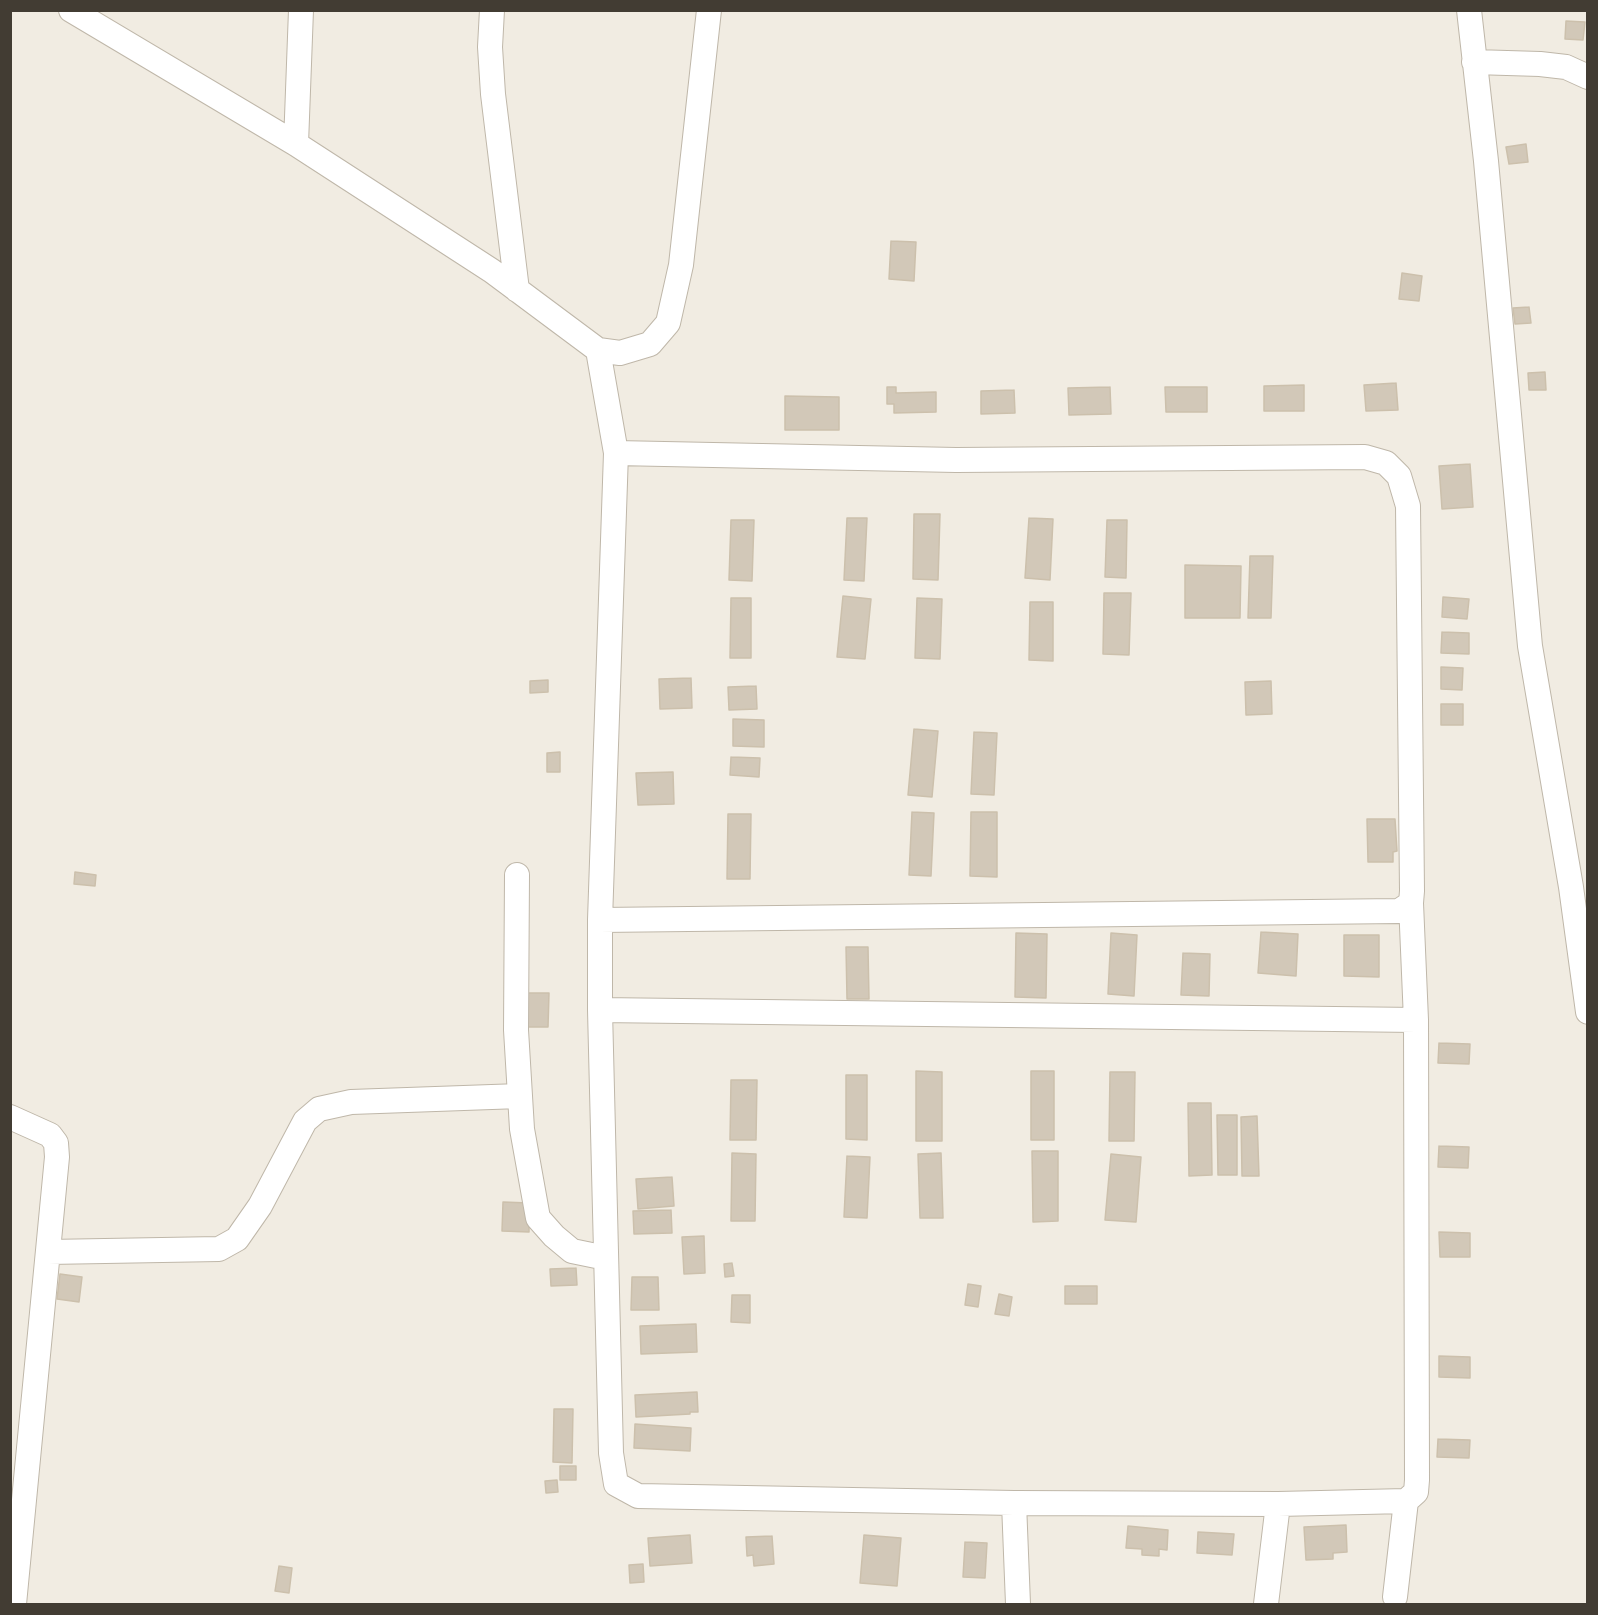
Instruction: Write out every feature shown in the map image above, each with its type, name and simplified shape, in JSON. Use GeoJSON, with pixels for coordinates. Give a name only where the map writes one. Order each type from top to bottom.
{"type":"FeatureCollection","features":[{"type":"Feature","properties":{"kind":"street"},"geometry":{"type":"LineString","coordinates":[[71,10],[296,144],[517,290],[598,350],[620,353],[650,344],[668,323],[681,265],[710,10]]}},
{"type":"Feature","properties":{"kind":"street"},"geometry":{"type":"LineString","coordinates":[[296,144],[301,10]]}},
{"type":"Feature","properties":{"kind":"street"},"geometry":{"type":"LineString","coordinates":[[492,10],[490,47],[493,94],[517,290]]}},
{"type":"Feature","properties":{"kind":"street"},"geometry":{"type":"LineString","coordinates":[[1469,10],[1530,646],[1579,888],[1587,1012]]}},
{"type":"Feature","properties":{"kind":"street"},"geometry":{"type":"LineString","coordinates":[[1474,62],[1566,67],[1587,76]]}},
{"type":"Feature","properties":{"kind":"street"},"geometry":{"type":"LineString","coordinates":[[598,350],[616,453],[600,920],[600,1010],[611,1453],[616,1484],[638,1496],[1014,1503],[1278,1504],[1406,1501],[1416,1492],[1418,1480],[1416,1020],[1411,903],[1408,506],[1399,476],[1386,463],[1365,457],[956,460],[616,453]]}},
{"type":"Feature","properties":{"kind":"street"},"geometry":{"type":"LineString","coordinates":[[517,875],[516,1030],[522,1129],[538,1218],[572,1251],[606,1258]]}},
{"type":"Feature","properties":{"kind":"street"},"geometry":{"type":"LineString","coordinates":[[600,920],[1399,911],[1411,903]]}},
{"type":"Feature","properties":{"kind":"street"},"geometry":{"type":"LineString","coordinates":[[600,1010],[1416,1020]]}},
{"type":"Feature","properties":{"kind":"street"},"geometry":{"type":"LineString","coordinates":[[48,1252],[219,1249],[237,1239],[260,1206],[305,1122],[319,1109],[351,1102],[520,1096]]}},
{"type":"Feature","properties":{"kind":"street"},"geometry":{"type":"LineString","coordinates":[[10,1118],[50,1134],[56,1143],[48,1252],[14,1605]]}},
{"type":"Feature","properties":{"kind":"street"},"geometry":{"type":"LineString","coordinates":[[1395,1597],[1406,1501]]}},
{"type":"Feature","properties":{"kind":"street"},"geometry":{"type":"LineString","coordinates":[[1014,1503],[1018,1605]]}},
{"type":"Feature","properties":{"kind":"street"},"geometry":{"type":"LineString","coordinates":[[1266,1605],[1278,1504]]}},
{"type":"Feature","properties":{"kind":"building"},"geometry":{"type":"Polygon","coordinates":[[[1566,21],[1585,22],[1583,40],[1565,39],[1566,21]]]}},
{"type":"Feature","properties":{"kind":"building"},"geometry":{"type":"Polygon","coordinates":[[[1526,144],[1528,162],[1509,164],[1506,147],[1526,144]]]}},
{"type":"Feature","properties":{"kind":"building"},"geometry":{"type":"Polygon","coordinates":[[[891,241],[916,242],[914,281],[889,279],[891,241]]]}},
{"type":"Feature","properties":{"kind":"building"},"geometry":{"type":"Polygon","coordinates":[[[1402,273],[1422,276],[1419,301],[1399,299],[1402,273]]]}},
{"type":"Feature","properties":{"kind":"building"},"geometry":{"type":"Polygon","coordinates":[[[1529,307],[1531,323],[1515,324],[1513,308],[1529,307]]]}},
{"type":"Feature","properties":{"kind":"building"},"geometry":{"type":"Polygon","coordinates":[[[1545,372],[1546,390],[1529,390],[1528,373],[1545,372]]]}},
{"type":"Feature","properties":{"kind":"building"},"geometry":{"type":"Polygon","coordinates":[[[1396,383],[1398,410],[1366,411],[1364,385],[1396,383]]]}},
{"type":"Feature","properties":{"kind":"building"},"geometry":{"type":"Polygon","coordinates":[[[1304,385],[1304,411],[1264,411],[1264,386],[1304,385]]]}},
{"type":"Feature","properties":{"kind":"building"},"geometry":{"type":"Polygon","coordinates":[[[887,387],[896,387],[896,393],[936,392],[936,412],[894,413],[894,404],[887,404],[887,387]]]}},
{"type":"Feature","properties":{"kind":"building"},"geometry":{"type":"Polygon","coordinates":[[[1110,387],[1111,414],[1069,415],[1068,388],[1110,387]]]}},
{"type":"Feature","properties":{"kind":"building"},"geometry":{"type":"Polygon","coordinates":[[[1165,387],[1207,387],[1207,412],[1166,412],[1165,387]]]}},
{"type":"Feature","properties":{"kind":"building"},"geometry":{"type":"Polygon","coordinates":[[[1014,390],[1015,413],[981,414],[981,391],[1014,390]]]}},
{"type":"Feature","properties":{"kind":"building"},"geometry":{"type":"Polygon","coordinates":[[[785,396],[839,397],[839,430],[785,430],[785,396]]]}},
{"type":"Feature","properties":{"kind":"building"},"geometry":{"type":"Polygon","coordinates":[[[1470,464],[1473,507],[1442,509],[1439,466],[1470,464]]]}},
{"type":"Feature","properties":{"kind":"building"},"geometry":{"type":"Polygon","coordinates":[[[914,514],[940,514],[938,580],[913,579],[914,514]]]}},
{"type":"Feature","properties":{"kind":"building"},"geometry":{"type":"Polygon","coordinates":[[[847,518],[867,518],[864,581],[844,580],[847,518]]]}},
{"type":"Feature","properties":{"kind":"building"},"geometry":{"type":"Polygon","coordinates":[[[1029,518],[1053,519],[1050,580],[1025,578],[1029,518]]]}},
{"type":"Feature","properties":{"kind":"building"},"geometry":{"type":"Polygon","coordinates":[[[731,520],[754,520],[752,581],[729,580],[731,520]]]}},
{"type":"Feature","properties":{"kind":"building"},"geometry":{"type":"Polygon","coordinates":[[[1107,520],[1127,520],[1126,578],[1105,577],[1107,520]]]}},
{"type":"Feature","properties":{"kind":"building"},"geometry":{"type":"Polygon","coordinates":[[[1250,556],[1273,556],[1271,618],[1248,618],[1250,556]]]}},
{"type":"Feature","properties":{"kind":"building"},"geometry":{"type":"Polygon","coordinates":[[[1185,565],[1241,566],[1240,618],[1185,618],[1185,565]]]}},
{"type":"Feature","properties":{"kind":"building"},"geometry":{"type":"Polygon","coordinates":[[[1104,593],[1131,593],[1129,655],[1103,654],[1104,593]]]}},
{"type":"Feature","properties":{"kind":"building"},"geometry":{"type":"Polygon","coordinates":[[[843,596],[871,599],[865,659],[837,657],[843,596]]]}},
{"type":"Feature","properties":{"kind":"building"},"geometry":{"type":"Polygon","coordinates":[[[1443,597],[1469,599],[1467,619],[1442,617],[1443,597]]]}},
{"type":"Feature","properties":{"kind":"building"},"geometry":{"type":"Polygon","coordinates":[[[731,598],[751,598],[751,658],[730,658],[731,598]]]}},
{"type":"Feature","properties":{"kind":"building"},"geometry":{"type":"Polygon","coordinates":[[[917,598],[942,599],[940,659],[915,658],[917,598]]]}},
{"type":"Feature","properties":{"kind":"building"},"geometry":{"type":"Polygon","coordinates":[[[1030,602],[1053,602],[1053,661],[1029,660],[1030,602]]]}},
{"type":"Feature","properties":{"kind":"building"},"geometry":{"type":"Polygon","coordinates":[[[1442,632],[1469,633],[1469,654],[1441,653],[1442,632]]]}},
{"type":"Feature","properties":{"kind":"building"},"geometry":{"type":"Polygon","coordinates":[[[1441,667],[1463,668],[1462,690],[1441,689],[1441,667]]]}},
{"type":"Feature","properties":{"kind":"building"},"geometry":{"type":"Polygon","coordinates":[[[691,678],[692,708],[660,709],[659,679],[691,678]]]}},
{"type":"Feature","properties":{"kind":"building"},"geometry":{"type":"Polygon","coordinates":[[[548,680],[548,692],[530,693],[530,681],[548,680]]]}},
{"type":"Feature","properties":{"kind":"building"},"geometry":{"type":"Polygon","coordinates":[[[1271,681],[1272,714],[1246,715],[1245,682],[1271,681]]]}},
{"type":"Feature","properties":{"kind":"building"},"geometry":{"type":"Polygon","coordinates":[[[756,686],[757,709],[729,710],[728,687],[756,686]]]}},
{"type":"Feature","properties":{"kind":"building"},"geometry":{"type":"Polygon","coordinates":[[[1441,704],[1463,704],[1463,725],[1441,725],[1441,704]]]}},
{"type":"Feature","properties":{"kind":"building"},"geometry":{"type":"Polygon","coordinates":[[[733,719],[764,720],[764,747],[733,746],[733,719]]]}},
{"type":"Feature","properties":{"kind":"building"},"geometry":{"type":"Polygon","coordinates":[[[914,729],[938,731],[932,797],[908,795],[914,729]]]}},
{"type":"Feature","properties":{"kind":"building"},"geometry":{"type":"Polygon","coordinates":[[[974,732],[997,733],[994,795],[971,794],[974,732]]]}},
{"type":"Feature","properties":{"kind":"building"},"geometry":{"type":"Polygon","coordinates":[[[560,752],[560,772],[547,772],[547,753],[560,752]]]}},
{"type":"Feature","properties":{"kind":"building"},"geometry":{"type":"Polygon","coordinates":[[[731,757],[760,758],[759,777],[730,775],[731,757]]]}},
{"type":"Feature","properties":{"kind":"building"},"geometry":{"type":"Polygon","coordinates":[[[673,772],[674,804],[638,805],[636,773],[673,772]]]}},
{"type":"Feature","properties":{"kind":"building"},"geometry":{"type":"Polygon","coordinates":[[[912,812],[934,813],[931,876],[909,875],[912,812]]]}},
{"type":"Feature","properties":{"kind":"building"},"geometry":{"type":"Polygon","coordinates":[[[971,812],[997,812],[997,877],[970,876],[971,812]]]}},
{"type":"Feature","properties":{"kind":"building"},"geometry":{"type":"Polygon","coordinates":[[[728,814],[751,814],[750,879],[727,879],[728,814]]]}},
{"type":"Feature","properties":{"kind":"building"},"geometry":{"type":"Polygon","coordinates":[[[1367,819],[1395,819],[1397,851],[1393,852],[1393,862],[1368,862],[1367,819]]]}},
{"type":"Feature","properties":{"kind":"building"},"geometry":{"type":"Polygon","coordinates":[[[75,872],[96,875],[95,886],[74,884],[75,872]]]}},
{"type":"Feature","properties":{"kind":"building"},"geometry":{"type":"Polygon","coordinates":[[[1261,932],[1298,934],[1296,976],[1258,973],[1261,932]]]}},
{"type":"Feature","properties":{"kind":"building"},"geometry":{"type":"Polygon","coordinates":[[[1016,933],[1047,934],[1046,998],[1015,997],[1016,933]]]}},
{"type":"Feature","properties":{"kind":"building"},"geometry":{"type":"Polygon","coordinates":[[[1111,933],[1137,935],[1134,996],[1108,994],[1111,933]]]}},
{"type":"Feature","properties":{"kind":"building"},"geometry":{"type":"Polygon","coordinates":[[[1344,935],[1379,935],[1379,977],[1344,976],[1344,935]]]}},
{"type":"Feature","properties":{"kind":"building"},"geometry":{"type":"Polygon","coordinates":[[[846,947],[868,947],[869,999],[847,999],[846,947]]]}},
{"type":"Feature","properties":{"kind":"building"},"geometry":{"type":"Polygon","coordinates":[[[1183,953],[1210,954],[1209,996],[1181,995],[1183,953]]]}},
{"type":"Feature","properties":{"kind":"building"},"geometry":{"type":"Polygon","coordinates":[[[525,993],[549,993],[548,1027],[525,1027],[525,993]]]}},
{"type":"Feature","properties":{"kind":"building"},"geometry":{"type":"Polygon","coordinates":[[[1439,1043],[1470,1044],[1469,1064],[1438,1063],[1439,1043]]]}},
{"type":"Feature","properties":{"kind":"building"},"geometry":{"type":"Polygon","coordinates":[[[916,1071],[942,1072],[942,1141],[916,1141],[916,1071]]]}},
{"type":"Feature","properties":{"kind":"building"},"geometry":{"type":"Polygon","coordinates":[[[1031,1071],[1054,1071],[1054,1140],[1031,1140],[1031,1071]]]}},
{"type":"Feature","properties":{"kind":"building"},"geometry":{"type":"Polygon","coordinates":[[[1110,1072],[1135,1072],[1134,1141],[1109,1141],[1110,1072]]]}},
{"type":"Feature","properties":{"kind":"building"},"geometry":{"type":"Polygon","coordinates":[[[846,1075],[867,1075],[867,1140],[846,1139],[846,1075]]]}},
{"type":"Feature","properties":{"kind":"building"},"geometry":{"type":"Polygon","coordinates":[[[731,1080],[757,1080],[756,1140],[730,1140],[731,1080]]]}},
{"type":"Feature","properties":{"kind":"building"},"geometry":{"type":"Polygon","coordinates":[[[1188,1103],[1211,1103],[1212,1175],[1189,1176],[1188,1103]]]}},
{"type":"Feature","properties":{"kind":"building"},"geometry":{"type":"Polygon","coordinates":[[[1217,1115],[1237,1115],[1237,1175],[1218,1175],[1217,1115]]]}},
{"type":"Feature","properties":{"kind":"building"},"geometry":{"type":"Polygon","coordinates":[[[1257,1116],[1259,1176],[1242,1176],[1241,1117],[1257,1116]]]}},
{"type":"Feature","properties":{"kind":"building"},"geometry":{"type":"Polygon","coordinates":[[[1439,1146],[1469,1147],[1468,1168],[1438,1167],[1439,1146]]]}},
{"type":"Feature","properties":{"kind":"building"},"geometry":{"type":"Polygon","coordinates":[[[1032,1151],[1058,1151],[1058,1221],[1033,1222],[1032,1151]]]}},
{"type":"Feature","properties":{"kind":"building"},"geometry":{"type":"Polygon","coordinates":[[[732,1153],[756,1154],[755,1221],[731,1221],[732,1153]]]}},
{"type":"Feature","properties":{"kind":"building"},"geometry":{"type":"Polygon","coordinates":[[[941,1153],[943,1218],[920,1218],[918,1154],[941,1153]]]}},
{"type":"Feature","properties":{"kind":"building"},"geometry":{"type":"Polygon","coordinates":[[[1111,1154],[1141,1157],[1136,1222],[1105,1220],[1111,1154]]]}},
{"type":"Feature","properties":{"kind":"building"},"geometry":{"type":"Polygon","coordinates":[[[847,1156],[870,1157],[867,1218],[844,1217],[847,1156]]]}},
{"type":"Feature","properties":{"kind":"building"},"geometry":{"type":"Polygon","coordinates":[[[672,1177],[674,1206],[638,1209],[636,1179],[672,1177]]]}},
{"type":"Feature","properties":{"kind":"building"},"geometry":{"type":"Polygon","coordinates":[[[503,1202],[529,1203],[529,1232],[502,1231],[503,1202]]]}},
{"type":"Feature","properties":{"kind":"building"},"geometry":{"type":"Polygon","coordinates":[[[671,1210],[672,1233],[634,1234],[633,1211],[671,1210]]]}},
{"type":"Feature","properties":{"kind":"building"},"geometry":{"type":"Polygon","coordinates":[[[1439,1232],[1470,1233],[1470,1257],[1440,1257],[1439,1232]]]}},
{"type":"Feature","properties":{"kind":"building"},"geometry":{"type":"Polygon","coordinates":[[[704,1236],[705,1273],[684,1274],[682,1237],[704,1236]]]}},
{"type":"Feature","properties":{"kind":"building"},"geometry":{"type":"Polygon","coordinates":[[[732,1263],[734,1276],[725,1277],[724,1264],[732,1263]]]}},
{"type":"Feature","properties":{"kind":"building"},"geometry":{"type":"Polygon","coordinates":[[[576,1268],[577,1285],[551,1286],[550,1269],[576,1268]]]}},
{"type":"Feature","properties":{"kind":"building"},"geometry":{"type":"Polygon","coordinates":[[[60,1274],[82,1277],[79,1302],[57,1299],[60,1274]]]}},
{"type":"Feature","properties":{"kind":"building"},"geometry":{"type":"Polygon","coordinates":[[[632,1277],[658,1277],[659,1310],[631,1310],[632,1277]]]}},
{"type":"Feature","properties":{"kind":"building"},"geometry":{"type":"Polygon","coordinates":[[[968,1284],[981,1286],[978,1307],[965,1305],[968,1284]]]}},
{"type":"Feature","properties":{"kind":"building"},"geometry":{"type":"Polygon","coordinates":[[[1065,1286],[1097,1286],[1097,1304],[1065,1304],[1065,1286]]]}},
{"type":"Feature","properties":{"kind":"building"},"geometry":{"type":"Polygon","coordinates":[[[999,1294],[1012,1297],[1009,1316],[995,1314],[999,1294]]]}},
{"type":"Feature","properties":{"kind":"building"},"geometry":{"type":"Polygon","coordinates":[[[732,1295],[750,1295],[750,1323],[731,1322],[732,1295]]]}},
{"type":"Feature","properties":{"kind":"building"},"geometry":{"type":"Polygon","coordinates":[[[696,1324],[697,1352],[641,1354],[640,1326],[696,1324]]]}},
{"type":"Feature","properties":{"kind":"building"},"geometry":{"type":"Polygon","coordinates":[[[1439,1356],[1470,1357],[1470,1378],[1439,1377],[1439,1356]]]}},
{"type":"Feature","properties":{"kind":"building"},"geometry":{"type":"Polygon","coordinates":[[[697,1392],[698,1412],[636,1417],[635,1395],[697,1392]]]}},
{"type":"Feature","properties":{"kind":"building"},"geometry":{"type":"Polygon","coordinates":[[[554,1409],[573,1409],[572,1463],[553,1462],[554,1409]]]}},
{"type":"Feature","properties":{"kind":"building"},"geometry":{"type":"Polygon","coordinates":[[[635,1424],[691,1428],[690,1451],[634,1448],[635,1424]]]}},
{"type":"Feature","properties":{"kind":"building"},"geometry":{"type":"Polygon","coordinates":[[[1438,1439],[1470,1440],[1469,1458],[1437,1457],[1438,1439]]]}},
{"type":"Feature","properties":{"kind":"building"},"geometry":{"type":"Polygon","coordinates":[[[560,1466],[576,1466],[576,1480],[560,1480],[560,1466]]]}},
{"type":"Feature","properties":{"kind":"building"},"geometry":{"type":"Polygon","coordinates":[[[557,1480],[558,1492],[546,1493],[545,1481],[557,1480]]]}},
{"type":"Feature","properties":{"kind":"building"},"geometry":{"type":"Polygon","coordinates":[[[1346,1525],[1347,1552],[1333,1553],[1333,1559],[1306,1560],[1304,1527],[1346,1525]]]}},
{"type":"Feature","properties":{"kind":"building"},"geometry":{"type":"Polygon","coordinates":[[[1128,1526],[1168,1530],[1167,1550],[1159,1549],[1159,1556],[1142,1555],[1142,1549],[1126,1548],[1128,1526]]]}},
{"type":"Feature","properties":{"kind":"building"},"geometry":{"type":"Polygon","coordinates":[[[1198,1532],[1234,1534],[1232,1555],[1197,1553],[1198,1532]]]}},
{"type":"Feature","properties":{"kind":"building"},"geometry":{"type":"Polygon","coordinates":[[[690,1535],[692,1563],[650,1566],[648,1538],[690,1535]]]}},
{"type":"Feature","properties":{"kind":"building"},"geometry":{"type":"Polygon","coordinates":[[[864,1535],[901,1538],[897,1586],[860,1583],[864,1535]]]}},
{"type":"Feature","properties":{"kind":"building"},"geometry":{"type":"Polygon","coordinates":[[[772,1536],[774,1564],[754,1566],[753,1555],[747,1556],[746,1537],[772,1536]]]}},
{"type":"Feature","properties":{"kind":"building"},"geometry":{"type":"Polygon","coordinates":[[[965,1542],[987,1543],[985,1578],[963,1577],[965,1542]]]}},
{"type":"Feature","properties":{"kind":"building"},"geometry":{"type":"Polygon","coordinates":[[[643,1564],[644,1582],[630,1583],[629,1565],[643,1564]]]}},
{"type":"Feature","properties":{"kind":"building"},"geometry":{"type":"Polygon","coordinates":[[[279,1566],[292,1568],[289,1593],[275,1591],[279,1566]]]}}]}
